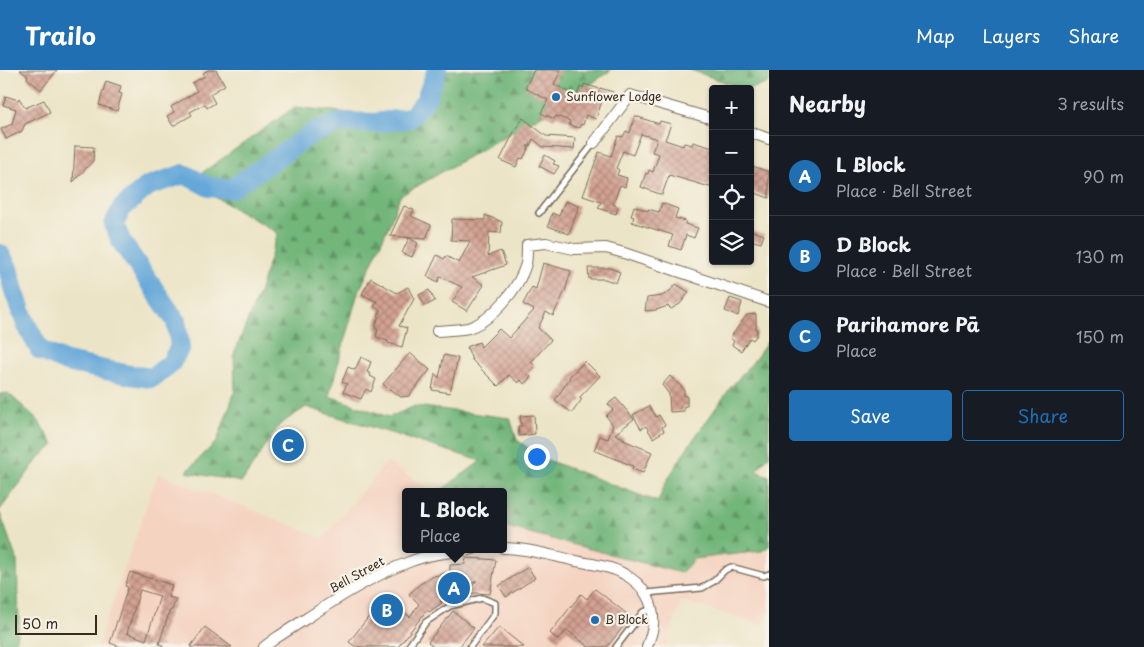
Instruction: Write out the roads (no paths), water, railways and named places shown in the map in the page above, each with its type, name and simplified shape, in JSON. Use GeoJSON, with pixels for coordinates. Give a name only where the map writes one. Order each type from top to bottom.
{"type":"FeatureCollection","features":[{"type":"Feature","properties":{"kind":"street"},"geometry":{"type":"LineString","coordinates":[[594,143],[630,95],[709,119]]}},
{"type":"Feature","properties":{"kind":"street"},"geometry":{"type":"LineString","coordinates":[[754,133],[769,139]]}},
{"type":"Feature","properties":{"kind":"street"},"geometry":{"type":"LineString","coordinates":[[437,331],[467,328],[482,322],[506,298],[518,282],[526,263],[527,245],[546,243],[574,249],[606,248],[769,302]]}},
{"type":"Feature","properties":{"kind":"street"},"geometry":{"type":"LineString","coordinates":[[507,548],[609,568],[624,574],[637,583],[651,602],[653,625],[647,647]]}},
{"type":"Feature","properties":{"kind":"street","name":"Bell Street"},"geometry":{"type":"LineString","coordinates":[[264,647],[374,577],[410,561],[441,553]]}},
{"type":"Feature","properties":{"kind":"lane"},"geometry":{"type":"LineString","coordinates":[[539,213],[594,143]]}},
{"type":"Feature","properties":{"kind":"lane"},"geometry":{"type":"LineString","coordinates":[[646,593],[702,588],[731,567],[764,576],[769,574]]}},
{"type":"Feature","properties":{"kind":"lane"},"geometry":{"type":"LineString","coordinates":[[408,647],[426,622],[450,606],[482,598],[495,603],[495,613],[470,647]]}},
{"type":"Feature","properties":{"kind":"lane"},"geometry":{"type":"LineString","coordinates":[[616,647],[643,612],[652,609]]}},
{"type":"Feature","properties":{"kind":"waterway"},"geometry":{"type":"LineString","coordinates":[[0,254],[8,268],[26,324],[40,350],[66,362],[152,378],[171,363],[180,347],[176,321],[121,241],[114,224],[122,208],[148,186],[184,174],[209,187],[231,189],[313,133],[343,122],[376,123],[410,118],[425,101],[437,70]]}},
{"type":"Feature","properties":{"kind":"place","name":"Sunflower Lodge"},"geometry":{"type":"Point","coordinates":[556,97]}},
{"type":"Feature","properties":{"kind":"place","name":"Parihamore Pā"},"geometry":{"type":"Point","coordinates":[288,445]}},
{"type":"Feature","properties":{"kind":"place","name":"L Block"},"geometry":{"type":"Point","coordinates":[454,588]}},
{"type":"Feature","properties":{"kind":"place","name":"D Block"},"geometry":{"type":"Point","coordinates":[387,610]}},
{"type":"Feature","properties":{"kind":"place","name":"B Block"},"geometry":{"type":"Point","coordinates":[595,620]}}]}
